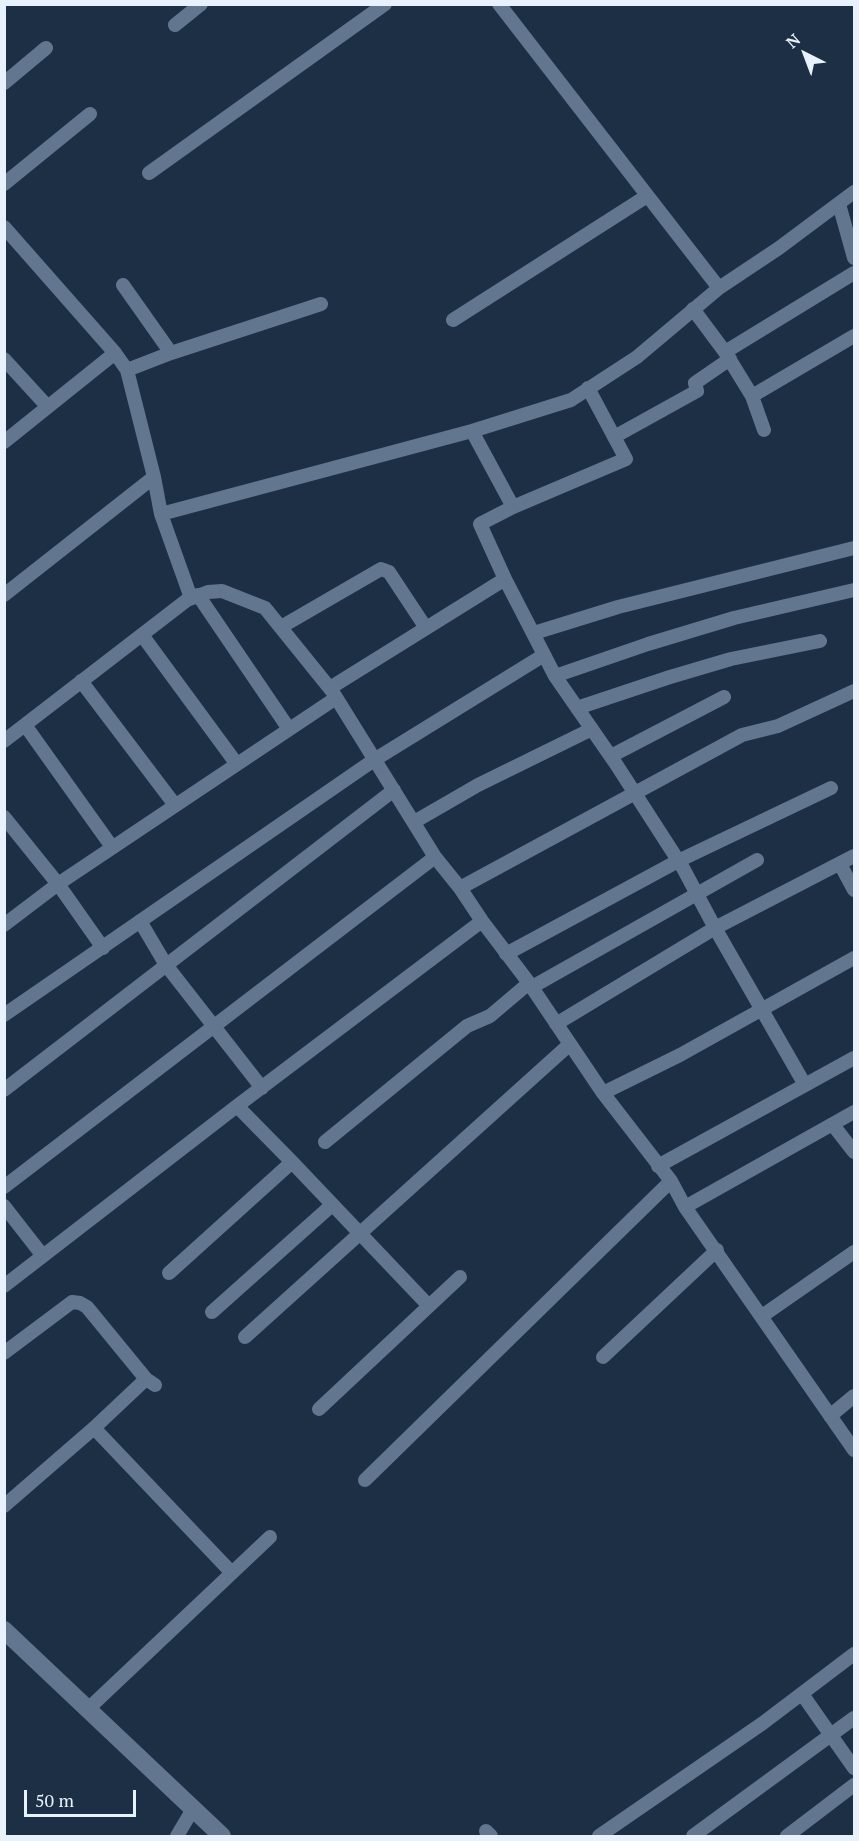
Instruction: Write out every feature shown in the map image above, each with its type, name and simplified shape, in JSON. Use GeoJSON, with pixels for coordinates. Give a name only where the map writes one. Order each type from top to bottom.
{"type":"FeatureCollection","features":[{"type":"Feature","properties":{"kind":"street"},"geometry":{"type":"LineString","coordinates":[[175,25],[201,4]]}},
{"type":"Feature","properties":{"kind":"street"},"geometry":{"type":"LineString","coordinates":[[149,173],[385,4]]}},
{"type":"Feature","properties":{"kind":"street"},"geometry":{"type":"LineString","coordinates":[[499,4],[719,288]]}},
{"type":"Feature","properties":{"kind":"street"},"geometry":{"type":"LineString","coordinates":[[4,83],[46,48]]}},
{"type":"Feature","properties":{"kind":"street"},"geometry":{"type":"LineString","coordinates":[[4,184],[90,114]]}},
{"type":"Feature","properties":{"kind":"street"},"geometry":{"type":"LineString","coordinates":[[161,514],[472,431],[571,400],[637,357],[719,288],[779,248],[855,192]]}},
{"type":"Feature","properties":{"kind":"street"},"geometry":{"type":"LineString","coordinates":[[453,320],[647,196]]}},
{"type":"Feature","properties":{"kind":"street"},"geometry":{"type":"LineString","coordinates":[[839,204],[855,258]]}},
{"type":"Feature","properties":{"kind":"street"},"geometry":{"type":"LineString","coordinates":[[4,227],[115,353],[127,370],[161,514],[195,597],[289,729]]}},
{"type":"Feature","properties":{"kind":"street"},"geometry":{"type":"LineString","coordinates":[[614,437],[697,391],[695,383],[728,356],[855,273]]}},
{"type":"Feature","properties":{"kind":"street"},"geometry":{"type":"LineString","coordinates":[[123,285],[171,353]]}},
{"type":"Feature","properties":{"kind":"street"},"geometry":{"type":"LineString","coordinates":[[127,370],[171,353],[321,304]]}},
{"type":"Feature","properties":{"kind":"street"},"geometry":{"type":"LineString","coordinates":[[693,309],[728,356],[752,396],[764,430]]}},
{"type":"Feature","properties":{"kind":"street"},"geometry":{"type":"LineString","coordinates":[[752,396],[855,336]]}},
{"type":"Feature","properties":{"kind":"street"},"geometry":{"type":"LineString","coordinates":[[4,442],[115,353]]}},
{"type":"Feature","properties":{"kind":"street"},"geometry":{"type":"LineString","coordinates":[[4,359],[47,406]]}},
{"type":"Feature","properties":{"kind":"street"},"geometry":{"type":"LineString","coordinates":[[588,388],[626,459],[513,507],[480,524],[505,579],[555,676],[678,861],[805,1085]]}},
{"type":"Feature","properties":{"kind":"street"},"geometry":{"type":"LineString","coordinates":[[472,431],[513,507]]}},
{"type":"Feature","properties":{"kind":"street"},"geometry":{"type":"LineString","coordinates":[[4,595],[154,477]]}},
{"type":"Feature","properties":{"kind":"street"},"geometry":{"type":"LineString","coordinates":[[534,633],[618,607],[855,548]]}},
{"type":"Feature","properties":{"kind":"street"},"geometry":{"type":"LineString","coordinates":[[281,627],[381,569],[389,572],[426,628]]}},
{"type":"Feature","properties":{"kind":"street"},"geometry":{"type":"LineString","coordinates":[[4,926],[58,884],[289,729],[333,693],[426,628],[505,579]]}},
{"type":"Feature","properties":{"kind":"street"},"geometry":{"type":"LineString","coordinates":[[555,676],[734,618],[855,590]]}},
{"type":"Feature","properties":{"kind":"street"},"geometry":{"type":"LineString","coordinates":[[4,741],[187,600],[208,592],[222,591],[265,608],[333,693],[435,857],[460,888],[603,1092],[670,1181],[855,1450]]}},
{"type":"Feature","properties":{"kind":"street"},"geometry":{"type":"LineString","coordinates":[[142,635],[236,763]]}},
{"type":"Feature","properties":{"kind":"street"},"geometry":{"type":"LineString","coordinates":[[577,708],[731,659],[820,641]]}},
{"type":"Feature","properties":{"kind":"street"},"geometry":{"type":"LineString","coordinates":[[4,1015],[374,759],[544,655]]}},
{"type":"Feature","properties":{"kind":"street"},"geometry":{"type":"LineString","coordinates":[[81,681],[175,805]]}},
{"type":"Feature","properties":{"kind":"street"},"geometry":{"type":"LineString","coordinates":[[460,888],[633,792],[742,735],[778,726],[855,691]]}},
{"type":"Feature","properties":{"kind":"street"},"geometry":{"type":"LineString","coordinates":[[610,756],[724,697]]}},
{"type":"Feature","properties":{"kind":"street"},"geometry":{"type":"LineString","coordinates":[[25,725],[112,847]]}},
{"type":"Feature","properties":{"kind":"street"},"geometry":{"type":"LineString","coordinates":[[414,822],[478,785],[592,729]]}},
{"type":"Feature","properties":{"kind":"street"},"geometry":{"type":"LineString","coordinates":[[506,954],[678,861],[831,788]]}},
{"type":"Feature","properties":{"kind":"street"},"geometry":{"type":"LineString","coordinates":[[4,1090],[394,790]]}},
{"type":"Feature","properties":{"kind":"street"},"geometry":{"type":"LineString","coordinates":[[6,821],[58,884],[102,948]]}},
{"type":"Feature","properties":{"kind":"street"},"geometry":{"type":"LineString","coordinates":[[556,1024],[715,928],[855,856]]}},
{"type":"Feature","properties":{"kind":"street"},"geometry":{"type":"LineString","coordinates":[[4,1187],[435,857]]}},
{"type":"Feature","properties":{"kind":"street"},"geometry":{"type":"LineString","coordinates":[[325,1142],[467,1026],[490,1016],[530,985],[757,860]]}},
{"type":"Feature","properties":{"kind":"street"},"geometry":{"type":"LineString","coordinates":[[840,864],[855,890]]}},
{"type":"Feature","properties":{"kind":"street"},"geometry":{"type":"LineString","coordinates":[[140,921],[166,964],[262,1088]]}},
{"type":"Feature","properties":{"kind":"street"},"geometry":{"type":"LineString","coordinates":[[4,1286],[482,921]]}},
{"type":"Feature","properties":{"kind":"street"},"geometry":{"type":"LineString","coordinates":[[603,1092],[680,1054],[855,958]]}},
{"type":"Feature","properties":{"kind":"street"},"geometry":{"type":"LineString","coordinates":[[244,1337],[570,1044]]}},
{"type":"Feature","properties":{"kind":"street"},"geometry":{"type":"LineString","coordinates":[[658,1166],[855,1058]]}},
{"type":"Feature","properties":{"kind":"street"},"geometry":{"type":"LineString","coordinates":[[237,1106],[429,1306]]}},
{"type":"Feature","properties":{"kind":"street"},"geometry":{"type":"LineString","coordinates":[[686,1207],[855,1112]]}},
{"type":"Feature","properties":{"kind":"street"},"geometry":{"type":"LineString","coordinates":[[832,1125],[855,1152]]}},
{"type":"Feature","properties":{"kind":"street"},"geometry":{"type":"LineString","coordinates":[[169,1273],[292,1162]]}},
{"type":"Feature","properties":{"kind":"street"},"geometry":{"type":"LineString","coordinates":[[365,1480],[670,1181]]}},
{"type":"Feature","properties":{"kind":"street"},"geometry":{"type":"LineString","coordinates":[[212,1312],[332,1204]]}},
{"type":"Feature","properties":{"kind":"street"},"geometry":{"type":"LineString","coordinates":[[4,1206],[43,1256]]}},
{"type":"Feature","properties":{"kind":"street"},"geometry":{"type":"LineString","coordinates":[[603,1357],[717,1250]]}},
{"type":"Feature","properties":{"kind":"street"},"geometry":{"type":"LineString","coordinates":[[762,1316],[855,1252]]}},
{"type":"Feature","properties":{"kind":"street"},"geometry":{"type":"LineString","coordinates":[[319,1409],[460,1277]]}},
{"type":"Feature","properties":{"kind":"street"},"geometry":{"type":"LineString","coordinates":[[4,1353],[72,1302],[80,1303],[87,1307],[151,1382],[4,1506]]}},
{"type":"Feature","properties":{"kind":"street"},"geometry":{"type":"LineString","coordinates":[[830,1416],[855,1396]]}},
{"type":"Feature","properties":{"kind":"street"},"geometry":{"type":"LineString","coordinates":[[94,1428],[232,1573]]}},
{"type":"Feature","properties":{"kind":"street"},"geometry":{"type":"LineString","coordinates":[[88,1709],[270,1537]]}},
{"type":"Feature","properties":{"kind":"street"},"geometry":{"type":"LineString","coordinates":[[4,1630],[222,1836]]}},
{"type":"Feature","properties":{"kind":"street"},"geometry":{"type":"LineString","coordinates":[[600,1836],[763,1723],[855,1654]]}},
{"type":"Feature","properties":{"kind":"street"},"geometry":{"type":"LineString","coordinates":[[801,1694],[855,1768]]}},
{"type":"Feature","properties":{"kind":"street"},"geometry":{"type":"LineString","coordinates":[[693,1836],[855,1718]]}},
{"type":"Feature","properties":{"kind":"street"},"geometry":{"type":"LineString","coordinates":[[787,1836],[855,1785]]}},
{"type":"Feature","properties":{"kind":"street"},"geometry":{"type":"LineString","coordinates":[[177,1836],[193,1809]]}}]}
